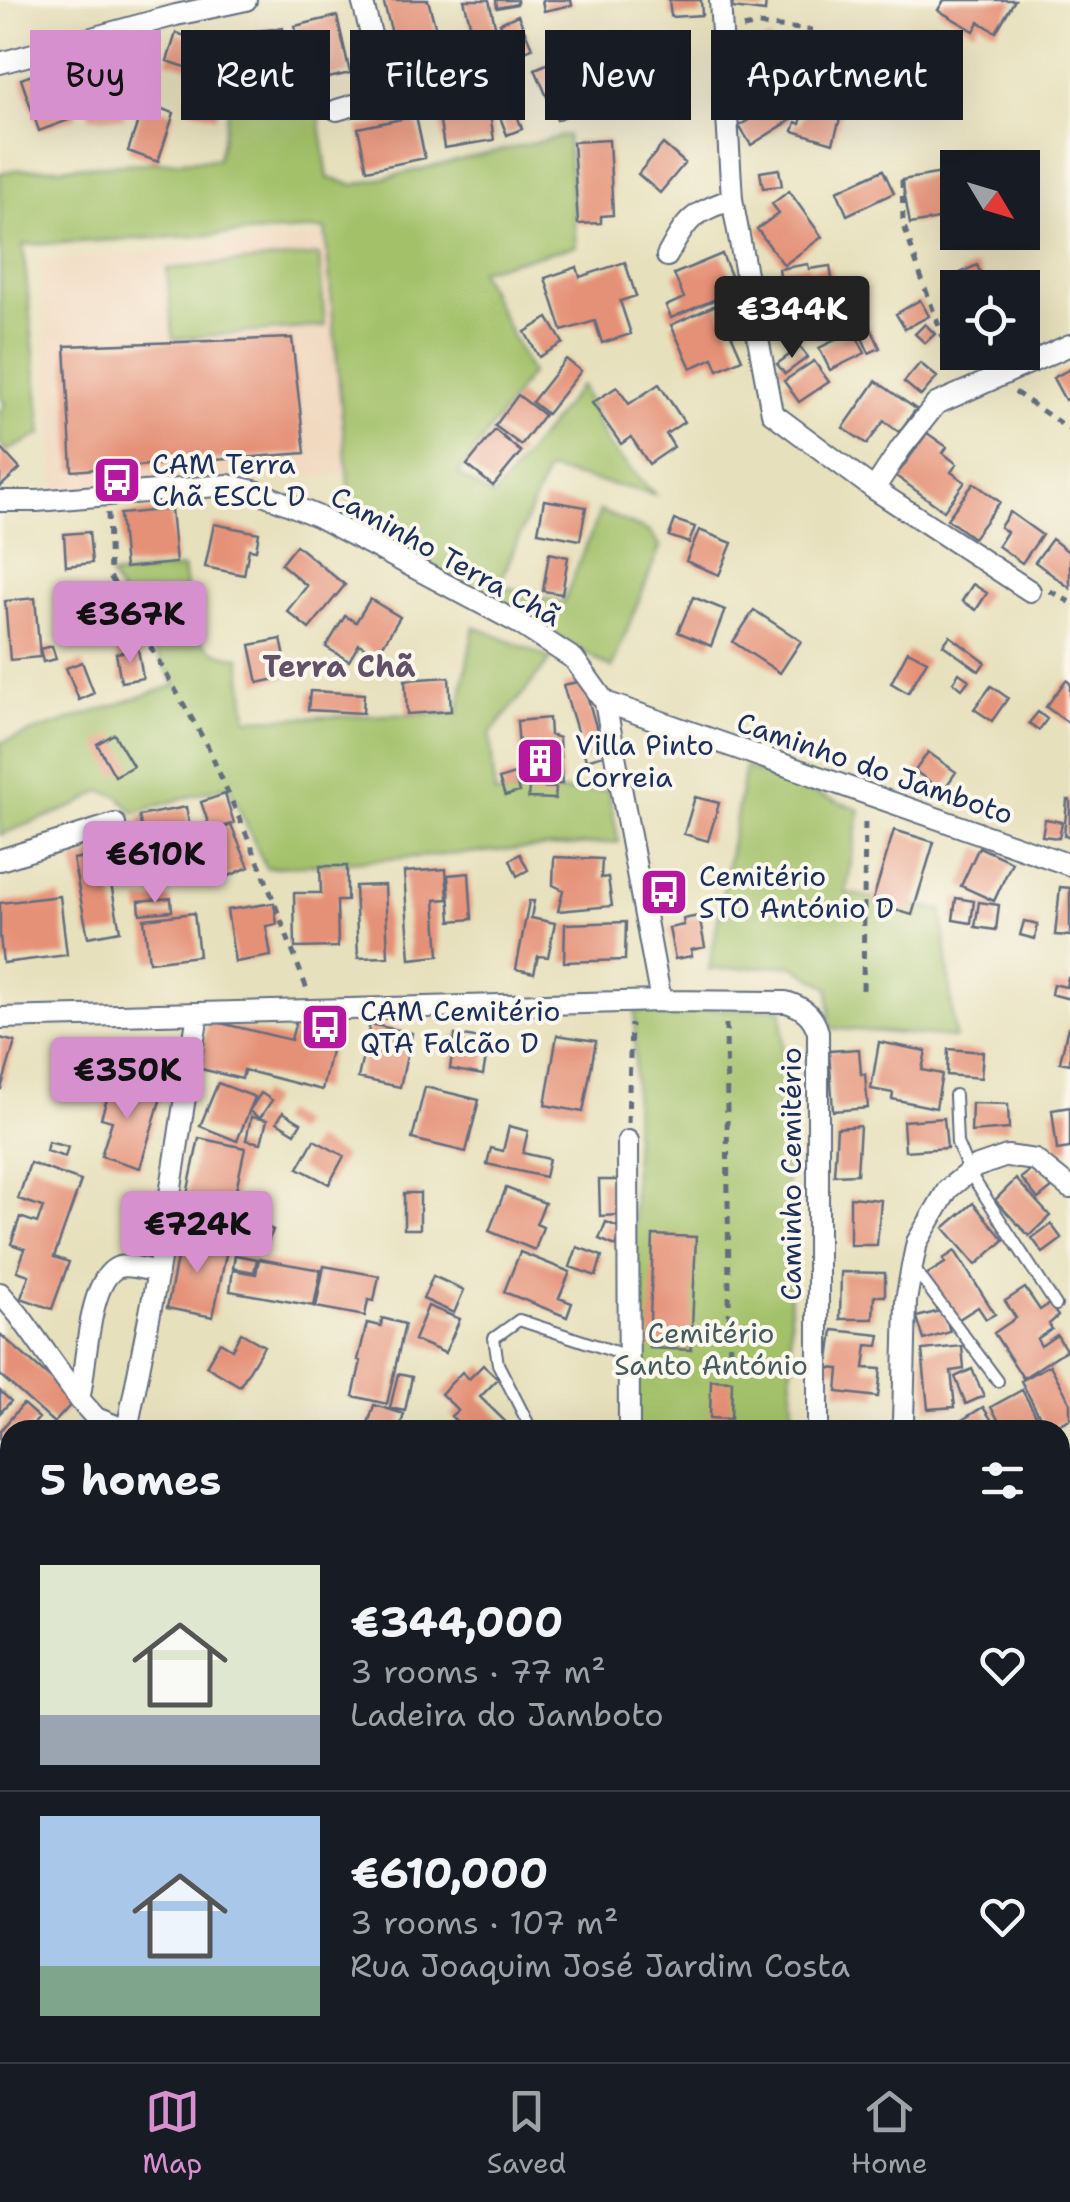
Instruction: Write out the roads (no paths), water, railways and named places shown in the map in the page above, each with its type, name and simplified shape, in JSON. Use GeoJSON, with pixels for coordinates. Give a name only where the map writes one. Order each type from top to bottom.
{"type":"FeatureCollection","features":[{"type":"Feature","properties":{"kind":"street"},"geometry":{"type":"LineString","coordinates":[[0,63],[176,14],[246,0]]}},
{"type":"Feature","properties":{"kind":"street"},"geometry":{"type":"LineString","coordinates":[[362,0],[370,30]]}},
{"type":"Feature","properties":{"kind":"street"},"geometry":{"type":"LineString","coordinates":[[720,0],[732,199],[772,413],[874,489],[1030,590]]}},
{"type":"Feature","properties":{"kind":"street"},"geometry":{"type":"LineString","coordinates":[[337,110],[350,106]]}},
{"type":"Feature","properties":{"kind":"street"},"geometry":{"type":"LineString","coordinates":[[667,256],[697,212],[732,199]]}},
{"type":"Feature","properties":{"kind":"street"},"geometry":{"type":"LineString","coordinates":[[874,489],[936,404],[1070,344]]}},
{"type":"Feature","properties":{"kind":"street","name":"Caminho Terra Chã"},"geometry":{"type":"LineString","coordinates":[[0,500],[228,484],[258,492],[317,516],[520,624],[574,659],[606,702]]}},
{"type":"Feature","properties":{"kind":"street"},"geometry":{"type":"LineString","coordinates":[[606,702],[661,1001]]}},
{"type":"Feature","properties":{"kind":"street","name":"Caminho do Jamboto"},"geometry":{"type":"LineString","coordinates":[[606,702],[1070,865]]}},
{"type":"Feature","properties":{"kind":"street"},"geometry":{"type":"LineString","coordinates":[[0,860],[115,824]]}},
{"type":"Feature","properties":{"kind":"street","name":"Caminho Cemitério"},"geometry":{"type":"LineString","coordinates":[[0,1018],[661,1001],[786,1002],[798,1006],[810,1015],[818,1032],[818,1420]]}},
{"type":"Feature","properties":{"kind":"street"},"geometry":{"type":"LineString","coordinates":[[129,1420],[158,1272],[198,1013]]}},
{"type":"Feature","properties":{"kind":"street"},"geometry":{"type":"LineString","coordinates":[[628,1140],[629,1420]]}},
{"type":"Feature","properties":{"kind":"street"},"geometry":{"type":"LineString","coordinates":[[903,1420],[906,1302],[912,1266],[917,1242],[948,1189],[975,1167],[1007,1156],[1035,1160],[1070,1188]]}},
{"type":"Feature","properties":{"kind":"street"},"geometry":{"type":"LineString","coordinates":[[80,1399],[104,1278],[112,1270],[126,1266],[158,1272]]}},
{"type":"Feature","properties":{"kind":"street"},"geometry":{"type":"LineString","coordinates":[[0,1294],[80,1399],[101,1420]]}},
{"type":"Feature","properties":{"kind":"lane"},"geometry":{"type":"LineString","coordinates":[[956,1094],[957,1143],[969,1172],[1056,1304]]}},
{"type":"Feature","properties":{"kind":"lane"},"geometry":{"type":"LineString","coordinates":[[912,1266],[998,1380]]}},
{"type":"Feature","properties":{"kind":"lane"},"geometry":{"type":"LineString","coordinates":[[526,1420],[498,1364],[494,1338],[520,1320],[629,1356]]}},
{"type":"Feature","properties":{"kind":"place","name":"CAM Terra Chã ESCL D"},"geometry":{"type":"Point","coordinates":[117,480]}},
{"type":"Feature","properties":{"kind":"place","name":"Villa Pinto Correia"},"geometry":{"type":"Point","coordinates":[540,761]}},
{"type":"Feature","properties":{"kind":"place","name":"Cemitério STO António D"},"geometry":{"type":"Point","coordinates":[664,892]}},
{"type":"Feature","properties":{"kind":"place","name":"CAM Cemitério QTA Falcão D"},"geometry":{"type":"Point","coordinates":[325,1027]}},
{"type":"Feature","properties":{"kind":"district","name":"Terra Chã"},"geometry":{"type":"Point","coordinates":[339,666]}},
{"type":"Feature","properties":{"kind":"park label","name":"Cemitério Santo António"},"geometry":{"type":"Point","coordinates":[711,1349]}}]}
